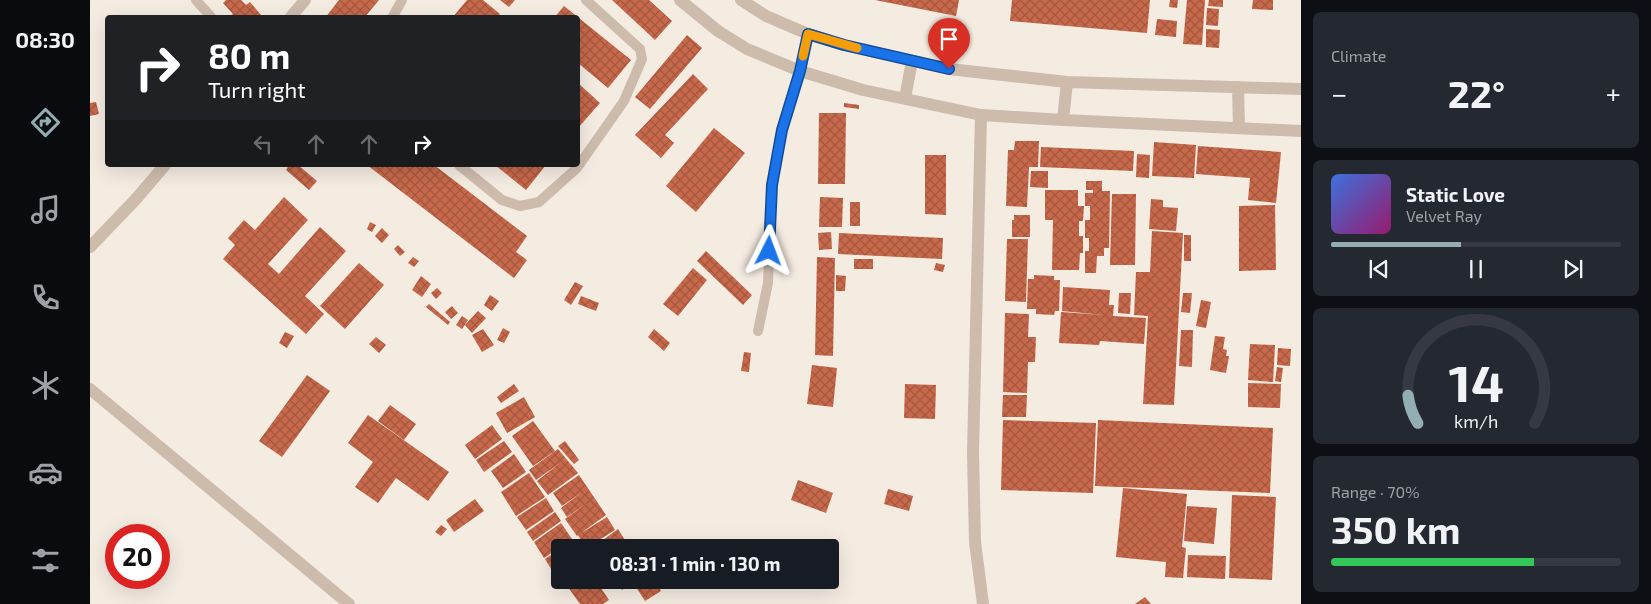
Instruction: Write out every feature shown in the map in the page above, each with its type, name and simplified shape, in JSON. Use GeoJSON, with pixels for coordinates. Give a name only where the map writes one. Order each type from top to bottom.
{"type":"FeatureCollection","features":[{"type":"Feature","properties":{"kind":"street"},"geometry":{"type":"LineString","coordinates":[[292,15],[305,0]]}},
{"type":"Feature","properties":{"kind":"street"},"geometry":{"type":"LineString","coordinates":[[680,0],[718,31],[747,49],[800,71],[863,90],[981,115],[1301,131]]}},
{"type":"Feature","properties":{"kind":"street"},"geometry":{"type":"LineString","coordinates":[[742,0],[766,16],[808,34],[844,45],[949,69],[1067,82],[1301,88]]}},
{"type":"Feature","properties":{"kind":"street"},"geometry":{"type":"LineString","coordinates":[[905,98],[912,61]]}},
{"type":"Feature","properties":{"kind":"street"},"geometry":{"type":"LineString","coordinates":[[1063,120],[1067,82]]}},
{"type":"Feature","properties":{"kind":"street"},"geometry":{"type":"LineString","coordinates":[[1238,87],[1239,128]]}},
{"type":"Feature","properties":{"kind":"street"},"geometry":{"type":"LineString","coordinates":[[981,115],[973,453],[975,542],[983,604]]}},
{"type":"Feature","properties":{"kind":"street"},"geometry":{"type":"LineString","coordinates":[[90,247],[163,167]]}},
{"type":"Feature","properties":{"kind":"street"},"geometry":{"type":"LineString","coordinates":[[90,389],[350,604]]}},
{"type":"Feature","properties":{"kind":"lane"},"geometry":{"type":"LineString","coordinates":[[196,0],[209,15]]}},
{"type":"Feature","properties":{"kind":"lane"},"geometry":{"type":"LineString","coordinates":[[394,15],[402,0]]}},
{"type":"Feature","properties":{"kind":"lane"},"geometry":{"type":"LineString","coordinates":[[580,164],[624,101],[642,59],[640,49],[586,0]]}},
{"type":"Feature","properties":{"kind":"lane"},"geometry":{"type":"LineString","coordinates":[[758,332],[768,283],[772,185],[782,130],[800,71],[808,34]]}},
{"type":"Feature","properties":{"kind":"lane"},"geometry":{"type":"LineString","coordinates":[[461,167],[502,200],[520,206],[540,202],[578,167]]}},
{"type":"Feature","properties":{"kind":"building"},"geometry":{"type":"Polygon","coordinates":[[[226,0],[241,0],[246,5],[250,2],[261,15],[232,15],[233,14],[223,3],[226,0]]]}},
{"type":"Feature","properties":{"kind":"building"},"geometry":{"type":"Polygon","coordinates":[[[339,0],[379,0],[366,15],[327,15],[339,0]]]}},
{"type":"Feature","properties":{"kind":"building"},"geometry":{"type":"Polygon","coordinates":[[[467,0],[483,0],[500,14],[499,15],[454,15],[467,0]]]}},
{"type":"Feature","properties":{"kind":"building"},"geometry":{"type":"Polygon","coordinates":[[[500,0],[515,0],[509,7],[500,0]]]}},
{"type":"Feature","properties":{"kind":"building"},"geometry":{"type":"Polygon","coordinates":[[[612,0],[649,0],[672,21],[655,40],[612,0]]]}},
{"type":"Feature","properties":{"kind":"building"},"geometry":{"type":"Polygon","coordinates":[[[875,0],[959,0],[956,16],[875,0]]]}},
{"type":"Feature","properties":{"kind":"building"},"geometry":{"type":"Polygon","coordinates":[[[1012,0],[1150,0],[1147,33],[1010,21],[1012,0]]]}},
{"type":"Feature","properties":{"kind":"building"},"geometry":{"type":"Polygon","coordinates":[[[1170,0],[1178,0],[1177,8],[1169,7],[1170,0]]]}},
{"type":"Feature","properties":{"kind":"building"},"geometry":{"type":"Polygon","coordinates":[[[1187,0],[1205,0],[1202,45],[1183,44],[1187,0]]]}},
{"type":"Feature","properties":{"kind":"building"},"geometry":{"type":"Polygon","coordinates":[[[1209,0],[1223,0],[1223,7],[1208,6],[1209,0]]]}},
{"type":"Feature","properties":{"kind":"building"},"geometry":{"type":"Polygon","coordinates":[[[1253,0],[1273,0],[1273,10],[1252,9],[1253,0]]]}},
{"type":"Feature","properties":{"kind":"building"},"geometry":{"type":"Polygon","coordinates":[[[564,6],[575,15],[556,15],[564,6]]]}},
{"type":"Feature","properties":{"kind":"building"},"geometry":{"type":"Polygon","coordinates":[[[1207,8],[1219,9],[1218,26],[1206,25],[1207,8]]]}},
{"type":"Feature","properties":{"kind":"building"},"geometry":{"type":"Polygon","coordinates":[[[580,19],[631,60],[608,88],[580,65],[580,19]]]}},
{"type":"Feature","properties":{"kind":"building"},"geometry":{"type":"Polygon","coordinates":[[[1157,19],[1177,21],[1176,37],[1155,35],[1157,19]]]}},
{"type":"Feature","properties":{"kind":"building"},"geometry":{"type":"Polygon","coordinates":[[[1206,29],[1220,30],[1219,48],[1206,47],[1206,29]]]}},
{"type":"Feature","properties":{"kind":"building"},"geometry":{"type":"Polygon","coordinates":[[[687,35],[702,48],[650,109],[635,97],[687,35]]]}},
{"type":"Feature","properties":{"kind":"building"},"geometry":{"type":"Polygon","coordinates":[[[693,74],[708,89],[665,135],[674,143],[661,158],[635,135],[693,74]]]}},
{"type":"Feature","properties":{"kind":"building"},"geometry":{"type":"Polygon","coordinates":[[[580,85],[600,103],[580,126],[580,85]]]}},
{"type":"Feature","properties":{"kind":"building"},"geometry":{"type":"Polygon","coordinates":[[[96,102],[99,114],[90,116],[90,103],[96,102]]]}},
{"type":"Feature","properties":{"kind":"building"},"geometry":{"type":"Polygon","coordinates":[[[844,103],[859,105],[859,109],[844,107],[844,103]]]}},
{"type":"Feature","properties":{"kind":"building"},"geometry":{"type":"Polygon","coordinates":[[[819,113],[846,113],[845,184],[818,184],[819,113]]]}},
{"type":"Feature","properties":{"kind":"building"},"geometry":{"type":"Polygon","coordinates":[[[714,128],[745,153],[696,212],[666,186],[714,128]]]}},
{"type":"Feature","properties":{"kind":"building"},"geometry":{"type":"Polygon","coordinates":[[[1015,141],[1039,141],[1038,167],[1029,167],[1027,207],[1006,206],[1008,150],[1014,150],[1015,141]]]}},
{"type":"Feature","properties":{"kind":"building"},"geometry":{"type":"Polygon","coordinates":[[[1154,142],[1196,145],[1194,178],[1152,176],[1154,142]]]}},
{"type":"Feature","properties":{"kind":"building"},"geometry":{"type":"Polygon","coordinates":[[[1198,146],[1281,152],[1276,203],[1248,200],[1250,178],[1196,174],[1198,146]]]}},
{"type":"Feature","properties":{"kind":"building"},"geometry":{"type":"Polygon","coordinates":[[[1041,147],[1134,151],[1133,171],[1040,167],[1041,147]]]}},
{"type":"Feature","properties":{"kind":"building"},"geometry":{"type":"Polygon","coordinates":[[[1137,154],[1150,155],[1149,178],[1136,177],[1137,154]]]}},
{"type":"Feature","properties":{"kind":"building"},"geometry":{"type":"Polygon","coordinates":[[[925,155],[946,155],[946,215],[925,214],[925,155]]]}},
{"type":"Feature","properties":{"kind":"building"},"geometry":{"type":"Polygon","coordinates":[[[288,167],[300,167],[317,181],[309,190],[286,170],[288,167]]]}},
{"type":"Feature","properties":{"kind":"building"},"geometry":{"type":"Polygon","coordinates":[[[370,167],[437,167],[527,236],[516,252],[527,260],[514,278],[370,167]]]}},
{"type":"Feature","properties":{"kind":"building"},"geometry":{"type":"Polygon","coordinates":[[[497,167],[544,167],[526,190],[497,167]]]}},
{"type":"Feature","properties":{"kind":"building"},"geometry":{"type":"Polygon","coordinates":[[[1031,171],[1048,171],[1048,188],[1030,187],[1031,171]]]}},
{"type":"Feature","properties":{"kind":"building"},"geometry":{"type":"Polygon","coordinates":[[[1086,181],[1102,181],[1102,191],[1110,191],[1109,248],[1104,248],[1104,256],[1097,256],[1096,273],[1085,273],[1085,251],[1089,251],[1089,238],[1085,238],[1085,220],[1090,220],[1090,206],[1085,206],[1085,193],[1093,193],[1093,190],[1086,190],[1086,181]]]}},
{"type":"Feature","properties":{"kind":"building"},"geometry":{"type":"Polygon","coordinates":[[[1045,190],[1078,190],[1078,206],[1084,206],[1083,221],[1079,221],[1079,236],[1083,236],[1083,253],[1080,253],[1079,270],[1052,270],[1053,220],[1045,220],[1045,190]]]}},
{"type":"Feature","properties":{"kind":"building"},"geometry":{"type":"Polygon","coordinates":[[[1112,194],[1136,194],[1135,265],[1110,265],[1112,194]]]}},
{"type":"Feature","properties":{"kind":"building"},"geometry":{"type":"Polygon","coordinates":[[[284,197],[308,220],[268,264],[279,274],[320,227],[346,251],[305,296],[324,314],[306,334],[223,259],[235,245],[228,238],[244,220],[255,230],[284,197]]]}},
{"type":"Feature","properties":{"kind":"building"},"geometry":{"type":"Polygon","coordinates":[[[820,197],[843,198],[842,227],[819,227],[820,197]]]}},
{"type":"Feature","properties":{"kind":"building"},"geometry":{"type":"Polygon","coordinates":[[[1151,199],[1163,200],[1163,207],[1178,208],[1176,231],[1149,229],[1151,199]]]}},
{"type":"Feature","properties":{"kind":"building"},"geometry":{"type":"Polygon","coordinates":[[[850,202],[860,202],[860,226],[850,226],[850,202]]]}},
{"type":"Feature","properties":{"kind":"building"},"geometry":{"type":"Polygon","coordinates":[[[1275,205],[1276,270],[1239,271],[1239,206],[1275,205]]]}},
{"type":"Feature","properties":{"kind":"building"},"geometry":{"type":"Polygon","coordinates":[[[1014,215],[1030,215],[1030,237],[1012,237],[1012,220],[1014,220],[1014,215]]]}},
{"type":"Feature","properties":{"kind":"building"},"geometry":{"type":"Polygon","coordinates":[[[370,222],[376,225],[372,232],[367,229],[370,222]]]}},
{"type":"Feature","properties":{"kind":"building"},"geometry":{"type":"Polygon","coordinates":[[[382,228],[389,235],[382,243],[375,236],[382,228]]]}},
{"type":"Feature","properties":{"kind":"building"},"geometry":{"type":"Polygon","coordinates":[[[1152,231],[1183,233],[1174,405],[1143,404],[1148,316],[1134,315],[1136,272],[1150,272],[1152,231]]]}},
{"type":"Feature","properties":{"kind":"building"},"geometry":{"type":"Polygon","coordinates":[[[831,232],[832,249],[819,250],[818,233],[831,232]]]}},
{"type":"Feature","properties":{"kind":"building"},"geometry":{"type":"Polygon","coordinates":[[[839,233],[943,238],[942,259],[838,254],[839,233]]]}},
{"type":"Feature","properties":{"kind":"building"},"geometry":{"type":"Polygon","coordinates":[[[1184,235],[1191,235],[1191,261],[1184,261],[1184,235]]]}},
{"type":"Feature","properties":{"kind":"building"},"geometry":{"type":"Polygon","coordinates":[[[1007,239],[1028,239],[1026,302],[1005,301],[1007,239]]]}},
{"type":"Feature","properties":{"kind":"building"},"geometry":{"type":"Polygon","coordinates":[[[398,245],[405,252],[400,256],[394,249],[398,245]]]}},
{"type":"Feature","properties":{"kind":"building"},"geometry":{"type":"Polygon","coordinates":[[[706,251],[752,295],[743,305],[697,261],[706,251]]]}},
{"type":"Feature","properties":{"kind":"building"},"geometry":{"type":"Polygon","coordinates":[[[413,257],[419,261],[414,267],[408,263],[413,257]]]}},
{"type":"Feature","properties":{"kind":"building"},"geometry":{"type":"Polygon","coordinates":[[[817,257],[835,258],[833,356],[815,355],[817,257]]]}},
{"type":"Feature","properties":{"kind":"building"},"geometry":{"type":"Polygon","coordinates":[[[854,259],[873,259],[873,269],[854,269],[854,259]]]}},
{"type":"Feature","properties":{"kind":"building"},"geometry":{"type":"Polygon","coordinates":[[[359,263],[384,285],[345,329],[320,306],[359,263]]]}},
{"type":"Feature","properties":{"kind":"building"},"geometry":{"type":"Polygon","coordinates":[[[936,263],[945,265],[943,272],[934,270],[936,263]]]}},
{"type":"Feature","properties":{"kind":"building"},"geometry":{"type":"Polygon","coordinates":[[[693,268],[707,280],[678,316],[663,304],[693,268]]]}},
{"type":"Feature","properties":{"kind":"building"},"geometry":{"type":"Polygon","coordinates":[[[836,275],[846,276],[845,291],[836,291],[836,275]]]}},
{"type":"Feature","properties":{"kind":"building"},"geometry":{"type":"Polygon","coordinates":[[[1034,275],[1054,276],[1054,280],[1060,280],[1059,311],[1055,311],[1054,315],[1036,314],[1036,309],[1027,309],[1028,279],[1034,279],[1034,275]]]}},
{"type":"Feature","properties":{"kind":"building"},"geometry":{"type":"Polygon","coordinates":[[[421,276],[431,284],[422,297],[412,290],[421,276]]]}},
{"type":"Feature","properties":{"kind":"building"},"geometry":{"type":"Polygon","coordinates":[[[575,282],[583,286],[571,305],[564,300],[575,282]]]}},
{"type":"Feature","properties":{"kind":"building"},"geometry":{"type":"Polygon","coordinates":[[[1063,287],[1110,290],[1109,305],[1114,305],[1113,316],[1146,318],[1144,344],[1100,341],[1099,345],[1059,343],[1061,312],[1104,315],[1062,311],[1063,287]]]}},
{"type":"Feature","properties":{"kind":"building"},"geometry":{"type":"Polygon","coordinates":[[[437,288],[442,293],[436,299],[431,293],[437,288]]]}},
{"type":"Feature","properties":{"kind":"building"},"geometry":{"type":"Polygon","coordinates":[[[1119,293],[1131,293],[1130,314],[1118,313],[1119,293]]]}},
{"type":"Feature","properties":{"kind":"building"},"geometry":{"type":"Polygon","coordinates":[[[1183,293],[1192,293],[1190,313],[1181,312],[1183,293]]]}},
{"type":"Feature","properties":{"kind":"building"},"geometry":{"type":"Polygon","coordinates":[[[490,295],[499,301],[492,311],[484,305],[490,295]]]}},
{"type":"Feature","properties":{"kind":"building"},"geometry":{"type":"Polygon","coordinates":[[[581,296],[599,303],[596,311],[578,304],[581,296]]]}},
{"type":"Feature","properties":{"kind":"building"},"geometry":{"type":"Polygon","coordinates":[[[1201,300],[1211,302],[1206,328],[1196,326],[1201,300]]]}},
{"type":"Feature","properties":{"kind":"building"},"geometry":{"type":"Polygon","coordinates":[[[429,304],[450,322],[448,325],[426,307],[429,304]]]}},
{"type":"Feature","properties":{"kind":"building"},"geometry":{"type":"Polygon","coordinates":[[[452,306],[458,313],[451,319],[445,312],[452,306]]]}},
{"type":"Feature","properties":{"kind":"building"},"geometry":{"type":"Polygon","coordinates":[[[478,311],[486,318],[472,333],[465,325],[478,311]]]}},
{"type":"Feature","properties":{"kind":"building"},"geometry":{"type":"Polygon","coordinates":[[[1005,313],[1029,314],[1028,337],[1036,337],[1035,362],[1028,362],[1027,393],[1003,392],[1005,313]]]}},
{"type":"Feature","properties":{"kind":"building"},"geometry":{"type":"Polygon","coordinates":[[[462,316],[468,320],[462,329],[456,325],[462,316]]]}},
{"type":"Feature","properties":{"kind":"building"},"geometry":{"type":"Polygon","coordinates":[[[503,328],[510,332],[504,343],[497,340],[503,328]]]}},
{"type":"Feature","properties":{"kind":"building"},"geometry":{"type":"Polygon","coordinates":[[[483,329],[494,345],[482,352],[472,335],[483,329]]]}},
{"type":"Feature","properties":{"kind":"building"},"geometry":{"type":"Polygon","coordinates":[[[654,329],[670,343],[664,351],[648,337],[654,329]]]}},
{"type":"Feature","properties":{"kind":"building"},"geometry":{"type":"Polygon","coordinates":[[[1181,330],[1193,330],[1192,367],[1179,366],[1181,330]]]}},
{"type":"Feature","properties":{"kind":"building"},"geometry":{"type":"Polygon","coordinates":[[[285,332],[294,336],[287,348],[279,343],[285,332]]]}},
{"type":"Feature","properties":{"kind":"building"},"geometry":{"type":"Polygon","coordinates":[[[1215,336],[1225,337],[1223,349],[1227,350],[1226,356],[1229,356],[1226,373],[1210,370],[1215,336]]]}},
{"type":"Feature","properties":{"kind":"building"},"geometry":{"type":"Polygon","coordinates":[[[376,337],[386,345],[379,353],[369,344],[376,337]]]}},
{"type":"Feature","properties":{"kind":"building"},"geometry":{"type":"Polygon","coordinates":[[[1250,344],[1275,345],[1273,382],[1248,380],[1250,344]]]}},
{"type":"Feature","properties":{"kind":"building"},"geometry":{"type":"Polygon","coordinates":[[[1278,348],[1291,349],[1290,366],[1277,365],[1278,348]]]}},
{"type":"Feature","properties":{"kind":"building"},"geometry":{"type":"Polygon","coordinates":[[[744,352],[751,353],[749,372],[741,371],[744,352]]]}},
{"type":"Feature","properties":{"kind":"building"},"geometry":{"type":"Polygon","coordinates":[[[812,365],[837,368],[833,407],[807,404],[812,365]]]}},
{"type":"Feature","properties":{"kind":"building"},"geometry":{"type":"Polygon","coordinates":[[[1277,367],[1283,368],[1281,382],[1275,381],[1277,367]]]}},
{"type":"Feature","properties":{"kind":"building"},"geometry":{"type":"Polygon","coordinates":[[[307,375],[330,391],[282,457],[259,441],[307,375]]]}},
{"type":"Feature","properties":{"kind":"building"},"geometry":{"type":"Polygon","coordinates":[[[1248,383],[1281,384],[1280,408],[1248,407],[1248,383]]]}},
{"type":"Feature","properties":{"kind":"building"},"geometry":{"type":"Polygon","coordinates":[[[514,384],[519,391],[501,403],[497,397],[514,384]]]}},
{"type":"Feature","properties":{"kind":"building"},"geometry":{"type":"Polygon","coordinates":[[[905,384],[936,385],[935,419],[904,418],[905,384]]]}},
{"type":"Feature","properties":{"kind":"building"},"geometry":{"type":"Polygon","coordinates":[[[1003,395],[1027,395],[1026,417],[1002,417],[1003,395]]]}},
{"type":"Feature","properties":{"kind":"building"},"geometry":{"type":"Polygon","coordinates":[[[524,397],[535,417],[507,433],[496,413],[524,397]]]}},
{"type":"Feature","properties":{"kind":"building"},"geometry":{"type":"Polygon","coordinates":[[[390,405],[416,424],[404,440],[378,421],[390,405]]]}},
{"type":"Feature","properties":{"kind":"building"},"geometry":{"type":"Polygon","coordinates":[[[368,415],[449,472],[428,501],[396,478],[378,503],[355,487],[373,462],[348,443],[368,415]]]}},
{"type":"Feature","properties":{"kind":"building"},"geometry":{"type":"Polygon","coordinates":[[[1003,420],[1096,423],[1093,493],[1001,490],[1003,420]]]}},
{"type":"Feature","properties":{"kind":"building"},"geometry":{"type":"Polygon","coordinates":[[[1098,420],[1273,428],[1270,493],[1095,486],[1098,420]]]}},
{"type":"Feature","properties":{"kind":"building"},"geometry":{"type":"Polygon","coordinates":[[[533,421],[555,451],[533,466],[512,436],[533,421]]]}},
{"type":"Feature","properties":{"kind":"building"},"geometry":{"type":"Polygon","coordinates":[[[492,425],[502,439],[475,459],[465,445],[492,425]]]}},
{"type":"Feature","properties":{"kind":"building"},"geometry":{"type":"Polygon","coordinates":[[[504,441],[512,452],[484,472],[476,460],[504,441]]]}},
{"type":"Feature","properties":{"kind":"building"},"geometry":{"type":"Polygon","coordinates":[[[565,441],[579,460],[574,464],[558,446],[565,441]]]}},
{"type":"Feature","properties":{"kind":"building"},"geometry":{"type":"Polygon","coordinates":[[[558,449],[578,473],[548,495],[537,481],[560,463],[536,480],[529,470],[558,449]]]}},
{"type":"Feature","properties":{"kind":"building"},"geometry":{"type":"Polygon","coordinates":[[[514,454],[526,472],[503,488],[491,471],[514,454]]]}},
{"type":"Feature","properties":{"kind":"building"},"geometry":{"type":"Polygon","coordinates":[[[529,473],[545,497],[516,516],[501,492],[529,473]]]}},
{"type":"Feature","properties":{"kind":"building"},"geometry":{"type":"Polygon","coordinates":[[[579,475],[606,515],[577,536],[565,519],[589,502],[567,517],[561,508],[582,492],[562,506],[553,493],[579,475]]]}},
{"type":"Feature","properties":{"kind":"building"},"geometry":{"type":"Polygon","coordinates":[[[798,480],[833,493],[826,513],[791,500],[798,480]]]}},
{"type":"Feature","properties":{"kind":"building"},"geometry":{"type":"Polygon","coordinates":[[[1123,488],[1187,494],[1182,547],[1186,548],[1183,578],[1165,577],[1166,562],[1116,557],[1123,488]]]}},
{"type":"Feature","properties":{"kind":"building"},"geometry":{"type":"Polygon","coordinates":[[[888,489],[913,496],[909,511],[884,504],[888,489]]]}},
{"type":"Feature","properties":{"kind":"building"},"geometry":{"type":"Polygon","coordinates":[[[1232,495],[1276,497],[1272,580],[1229,578],[1232,495]]]}},
{"type":"Feature","properties":{"kind":"building"},"geometry":{"type":"Polygon","coordinates":[[[546,498],[554,511],[526,530],[517,517],[546,498]]]}},
{"type":"Feature","properties":{"kind":"building"},"geometry":{"type":"Polygon","coordinates":[[[475,499],[484,511],[454,532],[446,520],[475,499]]]}},
{"type":"Feature","properties":{"kind":"building"},"geometry":{"type":"Polygon","coordinates":[[[1187,506],[1217,508],[1214,544],[1184,541],[1187,506]]]}},
{"type":"Feature","properties":{"kind":"building"},"geometry":{"type":"Polygon","coordinates":[[[555,512],[561,521],[533,541],[527,532],[555,512]]]}},
{"type":"Feature","properties":{"kind":"building"},"geometry":{"type":"Polygon","coordinates":[[[607,517],[615,530],[600,539],[580,539],[578,535],[607,517]]]}},
{"type":"Feature","properties":{"kind":"building"},"geometry":{"type":"Polygon","coordinates":[[[561,523],[572,539],[551,539],[551,553],[544,558],[534,542],[561,523]]]}},
{"type":"Feature","properties":{"kind":"building"},"geometry":{"type":"Polygon","coordinates":[[[441,525],[447,529],[441,536],[435,532],[441,525]]]}},
{"type":"Feature","properties":{"kind":"building"},"geometry":{"type":"Polygon","coordinates":[[[618,529],[624,539],[604,539],[618,529]]]}},
{"type":"Feature","properties":{"kind":"building"},"geometry":{"type":"Polygon","coordinates":[[[551,555],[551,569],[545,559],[551,555]]]}},
{"type":"Feature","properties":{"kind":"building"},"geometry":{"type":"Polygon","coordinates":[[[1188,555],[1226,556],[1225,579],[1187,577],[1188,555]]]}},
{"type":"Feature","properties":{"kind":"building"},"geometry":{"type":"Polygon","coordinates":[[[569,589],[602,589],[609,600],[603,604],[580,604],[569,589]]]}},
{"type":"Feature","properties":{"kind":"building"},"geometry":{"type":"Polygon","coordinates":[[[637,589],[660,589],[661,591],[645,601],[637,589]]]}},
{"type":"Feature","properties":{"kind":"building"},"geometry":{"type":"Polygon","coordinates":[[[1145,597],[1151,604],[1135,604],[1145,597]]]}},
{"type":"Feature","properties":{"kind":"slow traffic"},"geometry":{"type":"LineString","coordinates":[[803,56],[808,34],[857,48]]}},
{"type":"Feature","properties":{"kind":"route"},"geometry":{"type":"LineString","coordinates":[[769,251],[772,185],[782,130],[800,71],[808,34],[844,45],[949,69]]}}]}
